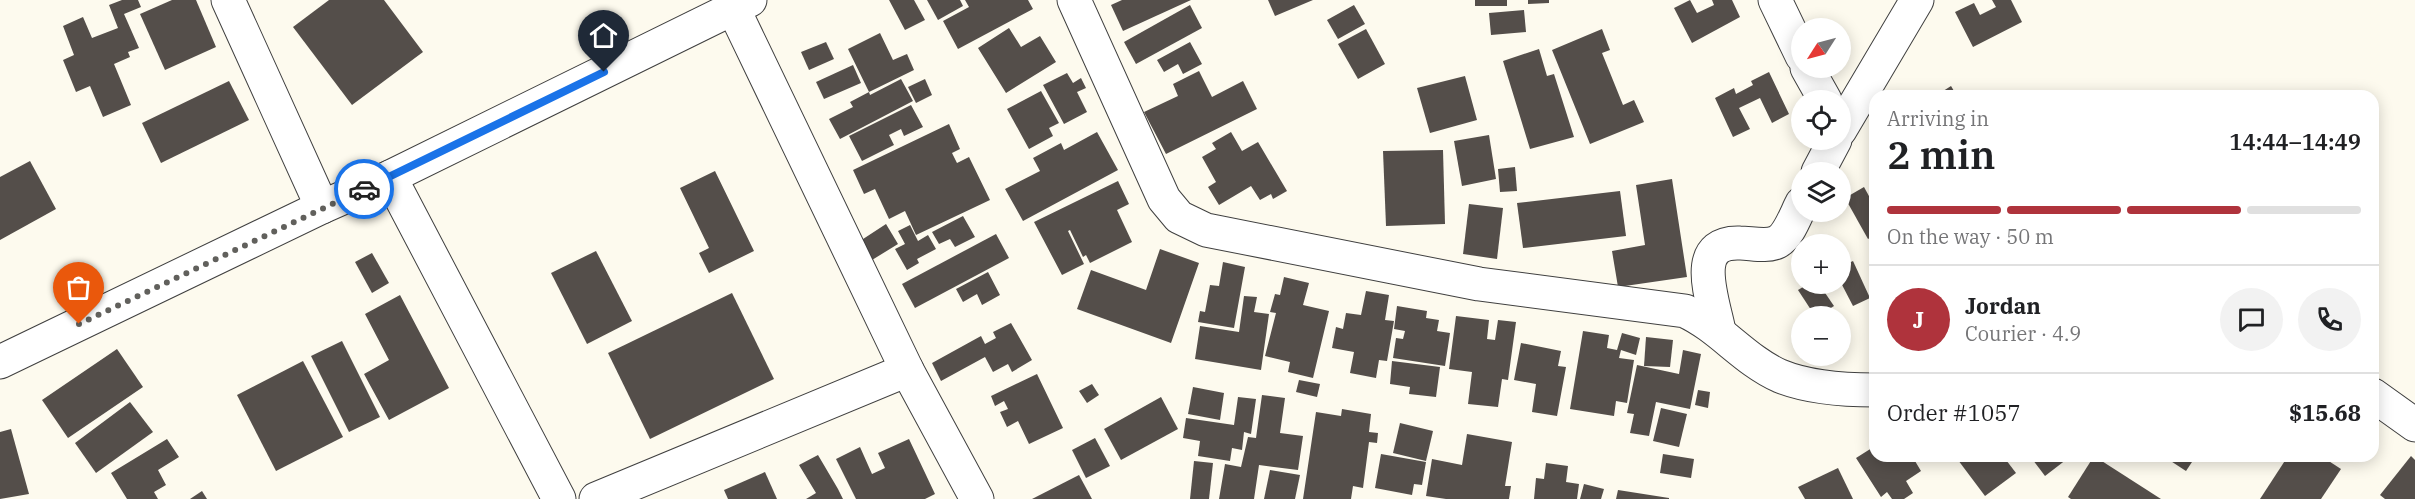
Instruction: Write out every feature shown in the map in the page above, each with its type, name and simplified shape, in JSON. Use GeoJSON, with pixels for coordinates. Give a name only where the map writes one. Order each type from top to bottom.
{"type":"FeatureCollection","features":[{"type":"Feature","properties":{"kind":"street"},"geometry":{"type":"LineString","coordinates":[[228,0],[322,207]]}},
{"type":"Feature","properties":{"kind":"street"},"geometry":{"type":"LineString","coordinates":[[1074,0],[1164,199],[1179,216],[1206,230],[1468,282],[1684,311],[1705,320],[1780,376],[1836,389],[1869,390]]}},
{"type":"Feature","properties":{"kind":"street"},"geometry":{"type":"LineString","coordinates":[[1776,0],[1791,32]]}},
{"type":"Feature","properties":{"kind":"street"},"geometry":{"type":"LineString","coordinates":[[1851,112],[1917,0]]}},
{"type":"Feature","properties":{"kind":"street"},"geometry":{"type":"LineString","coordinates":[[0,362],[322,207],[390,177],[737,3],[907,370],[977,499]]}},
{"type":"Feature","properties":{"kind":"street"},"geometry":{"type":"LineString","coordinates":[[390,177],[559,499]]}},
{"type":"Feature","properties":{"kind":"street"},"geometry":{"type":"LineString","coordinates":[[1719,331],[1707,265],[1712,251],[1726,243],[1775,243],[1783,238],[1792,222]]}},
{"type":"Feature","properties":{"kind":"street"},"geometry":{"type":"LineString","coordinates":[[596,499],[907,370]]}},
{"type":"Feature","properties":{"kind":"street"},"geometry":{"type":"LineString","coordinates":[[2379,399],[2415,425]]}},
{"type":"Feature","properties":{"kind":"building"},"geometry":{"type":"Polygon","coordinates":[[[122,0],[138,0],[141,7],[124,14],[139,48],[128,52],[130,57],[114,64],[131,105],[103,117],[90,86],[76,92],[63,60],[74,55],[63,26],[83,17],[92,38],[118,28],[109,5],[122,0]]]}},
{"type":"Feature","properties":{"kind":"building"},"geometry":{"type":"Polygon","coordinates":[[[172,0],[196,0],[216,47],[165,70],[140,14],[172,0]]]}},
{"type":"Feature","properties":{"kind":"building"},"geometry":{"type":"Polygon","coordinates":[[[329,0],[384,0],[423,52],[352,105],[293,27],[329,0]]]}},
{"type":"Feature","properties":{"kind":"building"},"geometry":{"type":"Polygon","coordinates":[[[889,0],[914,0],[925,20],[905,30],[889,0]]]}},
{"type":"Feature","properties":{"kind":"building"},"geometry":{"type":"Polygon","coordinates":[[[927,0],[960,0],[963,6],[938,20],[927,0]]]}},
{"type":"Feature","properties":{"kind":"building"},"geometry":{"type":"Polygon","coordinates":[[[965,0],[1028,0],[1033,9],[958,49],[943,21],[969,7],[965,0]]]}},
{"type":"Feature","properties":{"kind":"building"},"geometry":{"type":"Polygon","coordinates":[[[1122,0],[1191,0],[1123,31],[1111,5],[1122,0]]]}},
{"type":"Feature","properties":{"kind":"building"},"geometry":{"type":"Polygon","coordinates":[[[1268,0],[1313,0],[1275,16],[1268,0]]]}},
{"type":"Feature","properties":{"kind":"building"},"geometry":{"type":"Polygon","coordinates":[[[1475,0],[1507,0],[1507,6],[1475,6],[1475,0]]]}},
{"type":"Feature","properties":{"kind":"building"},"geometry":{"type":"Polygon","coordinates":[[[1528,0],[1549,0],[1549,3],[1528,4],[1528,0]]]}},
{"type":"Feature","properties":{"kind":"building"},"geometry":{"type":"Polygon","coordinates":[[[1690,0],[1697,13],[1714,5],[1712,0],[1732,0],[1740,17],[1692,43],[1674,8],[1690,0]]]}},
{"type":"Feature","properties":{"kind":"building"},"geometry":{"type":"Polygon","coordinates":[[[1992,0],[2011,0],[2022,22],[1973,47],[1955,12],[1974,3],[1980,15],[1996,7],[1992,0]]]}},
{"type":"Feature","properties":{"kind":"building"},"geometry":{"type":"Polygon","coordinates":[[[1190,5],[1202,28],[1136,64],[1124,42],[1190,5]]]}},
{"type":"Feature","properties":{"kind":"building"},"geometry":{"type":"Polygon","coordinates":[[[1354,5],[1365,24],[1338,39],[1327,20],[1354,5]]]}},
{"type":"Feature","properties":{"kind":"building"},"geometry":{"type":"Polygon","coordinates":[[[1524,10],[1526,32],[1491,35],[1489,13],[1524,10]]]}},
{"type":"Feature","properties":{"kind":"building"},"geometry":{"type":"Polygon","coordinates":[[[1009,28],[1021,47],[1040,36],[1056,62],[1006,93],[978,48],[1009,28]]]}},
{"type":"Feature","properties":{"kind":"building"},"geometry":{"type":"Polygon","coordinates":[[[1366,29],[1385,64],[1358,79],[1338,44],[1366,29]]]}},
{"type":"Feature","properties":{"kind":"building"},"geometry":{"type":"Polygon","coordinates":[[[1602,29],[1610,50],[1602,53],[1623,105],[1634,100],[1644,122],[1590,144],[1552,50],[1602,29]]]}},
{"type":"Feature","properties":{"kind":"building"},"geometry":{"type":"Polygon","coordinates":[[[880,33],[893,60],[907,54],[914,70],[869,92],[848,49],[880,33]]]}},
{"type":"Feature","properties":{"kind":"building"},"geometry":{"type":"Polygon","coordinates":[[[826,42],[834,59],[809,70],[801,52],[826,42]]]}},
{"type":"Feature","properties":{"kind":"building"},"geometry":{"type":"Polygon","coordinates":[[[1190,42],[1202,64],[1183,74],[1178,64],[1164,72],[1157,60],[1190,42]]]}},
{"type":"Feature","properties":{"kind":"building"},"geometry":{"type":"Polygon","coordinates":[[[1539,49],[1547,76],[1554,74],[1574,137],[1530,149],[1503,61],[1539,49]]]}},
{"type":"Feature","properties":{"kind":"building"},"geometry":{"type":"Polygon","coordinates":[[[853,65],[861,83],[824,99],[816,82],[853,65]]]}},
{"type":"Feature","properties":{"kind":"building"},"geometry":{"type":"Polygon","coordinates":[[[1199,71],[1212,97],[1243,81],[1257,109],[1166,154],[1144,112],[1178,96],[1173,84],[1199,71]]]}},
{"type":"Feature","properties":{"kind":"building"},"geometry":{"type":"Polygon","coordinates":[[[1769,72],[1789,114],[1772,123],[1760,98],[1739,108],[1750,129],[1733,137],[1715,98],[1734,88],[1736,94],[1753,85],[1751,81],[1769,72]]]}},
{"type":"Feature","properties":{"kind":"building"},"geometry":{"type":"Polygon","coordinates":[[[1067,73],[1073,83],[1081,78],[1086,88],[1077,92],[1087,112],[1064,124],[1043,85],[1067,73]]]}},
{"type":"Feature","properties":{"kind":"building"},"geometry":{"type":"Polygon","coordinates":[[[1465,76],[1477,120],[1430,133],[1417,88],[1465,76]]]}},
{"type":"Feature","properties":{"kind":"building"},"geometry":{"type":"Polygon","coordinates":[[[901,79],[913,101],[840,139],[829,119],[853,107],[850,102],[869,92],[870,95],[901,79]]]}},
{"type":"Feature","properties":{"kind":"building"},"geometry":{"type":"Polygon","coordinates":[[[925,79],[932,95],[916,103],[908,87],[925,79]]]}},
{"type":"Feature","properties":{"kind":"building"},"geometry":{"type":"Polygon","coordinates":[[[229,81],[249,120],[161,163],[142,123],[229,81]]]}},
{"type":"Feature","properties":{"kind":"building"},"geometry":{"type":"Polygon","coordinates":[[[1041,91],[1059,123],[1049,128],[1053,136],[1029,149],[1007,109],[1041,91]]]}},
{"type":"Feature","properties":{"kind":"building"},"geometry":{"type":"Polygon","coordinates":[[[911,105],[923,127],[904,136],[901,129],[889,135],[894,145],[862,161],[849,136],[911,105]]]}},
{"type":"Feature","properties":{"kind":"building"},"geometry":{"type":"Polygon","coordinates":[[[949,124],[960,149],[952,153],[957,163],[969,157],[990,200],[916,235],[905,211],[889,219],[875,189],[864,194],[853,170],[949,124]]]}},
{"type":"Feature","properties":{"kind":"building"},"geometry":{"type":"Polygon","coordinates":[[[1097,132],[1118,170],[1023,221],[1005,189],[1040,171],[1033,158],[1061,143],[1064,150],[1097,132]]]}},
{"type":"Feature","properties":{"kind":"building"},"geometry":{"type":"Polygon","coordinates":[[[1231,132],[1242,151],[1258,142],[1287,191],[1273,199],[1271,194],[1260,200],[1251,186],[1219,205],[1208,187],[1216,182],[1202,157],[1216,149],[1212,143],[1231,132]]]}},
{"type":"Feature","properties":{"kind":"building"},"geometry":{"type":"Polygon","coordinates":[[[1489,135],[1496,179],[1462,186],[1454,141],[1489,135]]]}},
{"type":"Feature","properties":{"kind":"building"},"geometry":{"type":"Polygon","coordinates":[[[1443,150],[1445,224],[1386,226],[1383,151],[1443,150]]]}},
{"type":"Feature","properties":{"kind":"building"},"geometry":{"type":"Polygon","coordinates":[[[30,161],[56,209],[0,240],[0,177],[30,161]]]}},
{"type":"Feature","properties":{"kind":"building"},"geometry":{"type":"Polygon","coordinates":[[[1515,167],[1517,191],[1500,192],[1498,169],[1515,167]]]}},
{"type":"Feature","properties":{"kind":"building"},"geometry":{"type":"Polygon","coordinates":[[[715,171],[754,251],[709,273],[699,253],[709,248],[680,188],[715,171]]]}},
{"type":"Feature","properties":{"kind":"building"},"geometry":{"type":"Polygon","coordinates":[[[1672,179],[1687,277],[1618,287],[1612,251],[1645,245],[1636,185],[1672,179]]]}},
{"type":"Feature","properties":{"kind":"building"},"geometry":{"type":"Polygon","coordinates":[[[1118,181],[1129,204],[1117,210],[1132,242],[1090,263],[1086,255],[1083,257],[1070,230],[1068,231],[1084,264],[1062,275],[1034,222],[1118,181]]]}},
{"type":"Feature","properties":{"kind":"building"},"geometry":{"type":"Polygon","coordinates":[[[1864,187],[1869,196],[1868,239],[1851,209],[1851,195],[1864,187]]]}},
{"type":"Feature","properties":{"kind":"building"},"geometry":{"type":"Polygon","coordinates":[[[1620,191],[1626,236],[1523,248],[1517,203],[1620,191]]]}},
{"type":"Feature","properties":{"kind":"building"},"geometry":{"type":"Polygon","coordinates":[[[1469,204],[1503,208],[1497,259],[1463,254],[1469,204]]]}},
{"type":"Feature","properties":{"kind":"building"},"geometry":{"type":"Polygon","coordinates":[[[963,216],[975,237],[955,247],[950,239],[939,244],[932,232],[963,216]]]}},
{"type":"Feature","properties":{"kind":"building"},"geometry":{"type":"Polygon","coordinates":[[[886,224],[898,244],[872,260],[860,241],[886,224]]]}},
{"type":"Feature","properties":{"kind":"building"},"geometry":{"type":"Polygon","coordinates":[[[910,225],[918,241],[928,235],[936,249],[917,259],[919,263],[907,270],[895,249],[905,244],[898,231],[910,225]]]}},
{"type":"Feature","properties":{"kind":"building"},"geometry":{"type":"Polygon","coordinates":[[[996,234],[1009,258],[915,308],[902,284],[996,234]]]}},
{"type":"Feature","properties":{"kind":"building"},"geometry":{"type":"Polygon","coordinates":[[[1160,249],[1199,263],[1171,343],[1077,309],[1091,270],[1146,290],[1160,249]]]}},
{"type":"Feature","properties":{"kind":"building"},"geometry":{"type":"Polygon","coordinates":[[[596,251],[632,321],[587,344],[551,273],[596,251]]]}},
{"type":"Feature","properties":{"kind":"building"},"geometry":{"type":"Polygon","coordinates":[[[372,253],[389,283],[372,293],[355,262],[372,253]]]}},
{"type":"Feature","properties":{"kind":"building"},"geometry":{"type":"Polygon","coordinates":[[[1853,261],[1869,298],[1853,306],[1847,294],[1851,294],[1851,262],[1853,261]]]}},
{"type":"Feature","properties":{"kind":"building"},"geometry":{"type":"Polygon","coordinates":[[[1223,262],[1245,267],[1234,328],[1198,322],[1200,311],[1205,312],[1210,285],[1219,286],[1223,262]]]}},
{"type":"Feature","properties":{"kind":"building"},"geometry":{"type":"Polygon","coordinates":[[[988,272],[1000,295],[982,305],[977,294],[963,302],[956,289],[988,272]]]}},
{"type":"Feature","properties":{"kind":"building"},"geometry":{"type":"Polygon","coordinates":[[[1284,277],[1309,283],[1303,305],[1329,311],[1313,378],[1288,372],[1290,362],[1265,356],[1276,313],[1270,312],[1275,294],[1280,295],[1284,277]]]}},
{"type":"Feature","properties":{"kind":"building"},"geometry":{"type":"Polygon","coordinates":[[[1366,291],[1389,295],[1385,320],[1394,321],[1387,361],[1379,360],[1376,378],[1350,373],[1354,352],[1332,348],[1336,327],[1343,329],[1346,313],[1361,315],[1366,291]]]}},
{"type":"Feature","properties":{"kind":"building"},"geometry":{"type":"Polygon","coordinates":[[[732,293],[774,379],[650,439],[608,353],[732,293]]]}},
{"type":"Feature","properties":{"kind":"building"},"geometry":{"type":"Polygon","coordinates":[[[1801,294],[1826,294],[1834,306],[1808,306],[1801,294]]]}},
{"type":"Feature","properties":{"kind":"building"},"geometry":{"type":"Polygon","coordinates":[[[400,295],[449,388],[389,420],[364,374],[389,360],[365,314],[400,295]]]}},
{"type":"Feature","properties":{"kind":"building"},"geometry":{"type":"Polygon","coordinates":[[[1244,296],[1257,297],[1254,312],[1269,314],[1261,370],[1195,359],[1200,326],[1239,332],[1244,296]]]}},
{"type":"Feature","properties":{"kind":"building"},"geometry":{"type":"Polygon","coordinates":[[[1397,306],[1427,311],[1426,318],[1439,320],[1437,331],[1450,333],[1445,366],[1393,358],[1396,338],[1403,339],[1405,331],[1394,329],[1397,306]]]}},
{"type":"Feature","properties":{"kind":"building"},"geometry":{"type":"Polygon","coordinates":[[[1456,316],[1489,320],[1487,339],[1495,340],[1498,320],[1516,322],[1508,380],[1502,379],[1498,407],[1468,404],[1472,372],[1449,369],[1456,316]]]}},
{"type":"Feature","properties":{"kind":"building"},"geometry":{"type":"Polygon","coordinates":[[[1011,323],[1032,360],[1012,372],[1008,364],[993,372],[985,357],[941,381],[932,363],[981,336],[985,344],[996,338],[993,332],[1011,323]]]}},
{"type":"Feature","properties":{"kind":"building"},"geometry":{"type":"Polygon","coordinates":[[[1583,331],[1609,335],[1607,348],[1617,350],[1622,333],[1640,338],[1636,355],[1621,350],[1619,358],[1634,360],[1627,403],[1616,401],[1614,416],[1570,409],[1583,331]]]}},
{"type":"Feature","properties":{"kind":"building"},"geometry":{"type":"Polygon","coordinates":[[[1646,337],[1673,340],[1670,367],[1644,366],[1646,337]]]}},
{"type":"Feature","properties":{"kind":"building"},"geometry":{"type":"Polygon","coordinates":[[[342,341],[380,417],[349,432],[311,356],[342,341]]]}},
{"type":"Feature","properties":{"kind":"building"},"geometry":{"type":"Polygon","coordinates":[[[1521,343],[1561,351],[1558,366],[1566,367],[1557,416],[1532,412],[1536,384],[1514,380],[1521,343]]]}},
{"type":"Feature","properties":{"kind":"building"},"geometry":{"type":"Polygon","coordinates":[[[117,349],[143,387],[68,438],[42,400],[117,349]]]}},
{"type":"Feature","properties":{"kind":"building"},"geometry":{"type":"Polygon","coordinates":[[[1683,350],[1701,354],[1690,409],[1656,402],[1649,436],[1630,433],[1634,414],[1627,413],[1637,365],[1679,374],[1683,350]]]}},
{"type":"Feature","properties":{"kind":"building"},"geometry":{"type":"Polygon","coordinates":[[[303,361],[343,437],[276,471],[237,395],[303,361]]]}},
{"type":"Feature","properties":{"kind":"building"},"geometry":{"type":"Polygon","coordinates":[[[1392,361],[1440,367],[1436,397],[1409,394],[1410,387],[1390,384],[1392,361]]]}},
{"type":"Feature","properties":{"kind":"building"},"geometry":{"type":"Polygon","coordinates":[[[1037,374],[1063,428],[1029,444],[1018,421],[1007,427],[1000,412],[1008,409],[1004,401],[995,406],[991,396],[1037,374]]]}},
{"type":"Feature","properties":{"kind":"building"},"geometry":{"type":"Polygon","coordinates":[[[1299,380],[1320,384],[1317,397],[1296,392],[1299,380]]]}},
{"type":"Feature","properties":{"kind":"building"},"geometry":{"type":"Polygon","coordinates":[[[1092,384],[1099,395],[1087,403],[1079,391],[1092,384]]]}},
{"type":"Feature","properties":{"kind":"building"},"geometry":{"type":"Polygon","coordinates":[[[1193,387],[1224,393],[1220,420],[1188,414],[1193,387]]]}},
{"type":"Feature","properties":{"kind":"building"},"geometry":{"type":"Polygon","coordinates":[[[1698,390],[1710,392],[1708,408],[1695,405],[1698,390]]]}},
{"type":"Feature","properties":{"kind":"building"},"geometry":{"type":"Polygon","coordinates":[[[1262,395],[1285,398],[1280,433],[1303,436],[1298,470],[1259,465],[1254,499],[1219,499],[1225,464],[1241,467],[1248,437],[1256,438],[1262,395]]]}},
{"type":"Feature","properties":{"kind":"building"},"geometry":{"type":"Polygon","coordinates":[[[1161,397],[1178,429],[1121,460],[1104,429],[1161,397]]]}},
{"type":"Feature","properties":{"kind":"building"},"geometry":{"type":"Polygon","coordinates":[[[1238,397],[1256,399],[1251,434],[1244,432],[1242,450],[1232,448],[1230,461],[1198,456],[1200,441],[1183,438],[1186,418],[1234,425],[1238,397]]]}},
{"type":"Feature","properties":{"kind":"building"},"geometry":{"type":"Polygon","coordinates":[[[130,402],[153,432],[96,473],[75,443],[130,402]]]}},
{"type":"Feature","properties":{"kind":"building"},"geometry":{"type":"Polygon","coordinates":[[[1661,408],[1687,414],[1679,447],[1653,441],[1661,408]]]}},
{"type":"Feature","properties":{"kind":"building"},"geometry":{"type":"Polygon","coordinates":[[[1342,409],[1371,414],[1369,432],[1378,433],[1377,443],[1369,442],[1363,488],[1353,486],[1351,499],[1303,499],[1316,412],[1341,416],[1342,409]]]}},
{"type":"Feature","properties":{"kind":"building"},"geometry":{"type":"Polygon","coordinates":[[[1400,423],[1433,431],[1426,461],[1393,453],[1400,423]]]}},
{"type":"Feature","properties":{"kind":"building"},"geometry":{"type":"Polygon","coordinates":[[[11,429],[29,494],[0,499],[0,432],[11,429]]]}},
{"type":"Feature","properties":{"kind":"building"},"geometry":{"type":"Polygon","coordinates":[[[1467,434],[1512,442],[1505,486],[1511,486],[1509,499],[1446,499],[1426,496],[1432,459],[1462,465],[1467,434]]]}},
{"type":"Feature","properties":{"kind":"building"},"geometry":{"type":"Polygon","coordinates":[[[1095,438],[1110,466],[1086,478],[1072,450],[1095,438]]]}},
{"type":"Feature","properties":{"kind":"building"},"geometry":{"type":"Polygon","coordinates":[[[167,439],[179,457],[158,470],[166,485],[154,492],[158,499],[127,499],[111,473],[167,439]]]}},
{"type":"Feature","properties":{"kind":"building"},"geometry":{"type":"Polygon","coordinates":[[[909,439],[935,494],[925,499],[856,499],[836,459],[860,447],[872,474],[885,468],[878,453],[909,439]]]}},
{"type":"Feature","properties":{"kind":"building"},"geometry":{"type":"Polygon","coordinates":[[[1869,450],[1869,462],[1916,462],[1921,471],[1906,481],[1913,493],[1904,499],[1892,499],[1887,492],[1881,497],[1856,458],[1869,450]]]}},
{"type":"Feature","properties":{"kind":"building"},"geometry":{"type":"Polygon","coordinates":[[[1381,454],[1426,462],[1422,485],[1414,484],[1412,495],[1375,488],[1381,454]]]}},
{"type":"Feature","properties":{"kind":"building"},"geometry":{"type":"Polygon","coordinates":[[[1663,454],[1694,459],[1691,478],[1660,473],[1663,454]]]}},
{"type":"Feature","properties":{"kind":"building"},"geometry":{"type":"Polygon","coordinates":[[[818,455],[843,499],[806,499],[816,493],[799,465],[818,455]]]}},
{"type":"Feature","properties":{"kind":"building"},"geometry":{"type":"Polygon","coordinates":[[[2411,456],[2415,460],[2415,499],[2385,499],[2380,495],[2411,456]]]}},
{"type":"Feature","properties":{"kind":"building"},"geometry":{"type":"Polygon","coordinates":[[[1194,461],[1213,463],[1209,499],[1190,499],[1194,461]]]}},
{"type":"Feature","properties":{"kind":"building"},"geometry":{"type":"Polygon","coordinates":[[[1960,462],[2008,462],[2016,473],[1985,496],[1960,462]]]}},
{"type":"Feature","properties":{"kind":"building"},"geometry":{"type":"Polygon","coordinates":[[[2034,462],[2063,462],[2045,476],[2034,462]]]}},
{"type":"Feature","properties":{"kind":"building"},"geometry":{"type":"Polygon","coordinates":[[[2090,462],[2103,462],[2161,499],[2071,499],[2068,497],[2090,462]]]}},
{"type":"Feature","properties":{"kind":"building"},"geometry":{"type":"Polygon","coordinates":[[[2172,462],[2192,462],[2186,471],[2172,462]]]}},
{"type":"Feature","properties":{"kind":"building"},"geometry":{"type":"Polygon","coordinates":[[[2284,462],[2330,462],[2341,469],[2321,499],[2260,499],[2284,462]]]}},
{"type":"Feature","properties":{"kind":"building"},"geometry":{"type":"Polygon","coordinates":[[[1546,463],[1568,466],[1566,482],[1579,484],[1577,499],[1534,499],[1536,478],[1544,479],[1546,463]]]}},
{"type":"Feature","properties":{"kind":"building"},"geometry":{"type":"Polygon","coordinates":[[[1838,468],[1853,499],[1805,499],[1798,487],[1838,468]]]}},
{"type":"Feature","properties":{"kind":"building"},"geometry":{"type":"Polygon","coordinates":[[[1270,470],[1300,475],[1295,499],[1264,499],[1270,470]]]}},
{"type":"Feature","properties":{"kind":"building"},"geometry":{"type":"Polygon","coordinates":[[[765,472],[777,499],[728,499],[724,490],[765,472]]]}},
{"type":"Feature","properties":{"kind":"building"},"geometry":{"type":"Polygon","coordinates":[[[1079,475],[1092,499],[1032,499],[1079,475]]]}},
{"type":"Feature","properties":{"kind":"building"},"geometry":{"type":"Polygon","coordinates":[[[1584,484],[1604,489],[1601,499],[1580,499],[1584,484]]]}},
{"type":"Feature","properties":{"kind":"building"},"geometry":{"type":"Polygon","coordinates":[[[1618,490],[1669,498],[1669,499],[1616,499],[1618,490]]]}},
{"type":"Feature","properties":{"kind":"building"},"geometry":{"type":"Polygon","coordinates":[[[202,491],[207,499],[190,499],[202,491]]]}},
{"type":"Feature","properties":{"kind":"way so far"},"geometry":{"type":"LineString","coordinates":[[79,324],[364,189]]}},
{"type":"Feature","properties":{"kind":"route"},"geometry":{"type":"LineString","coordinates":[[364,189],[604,72]]}}]}
